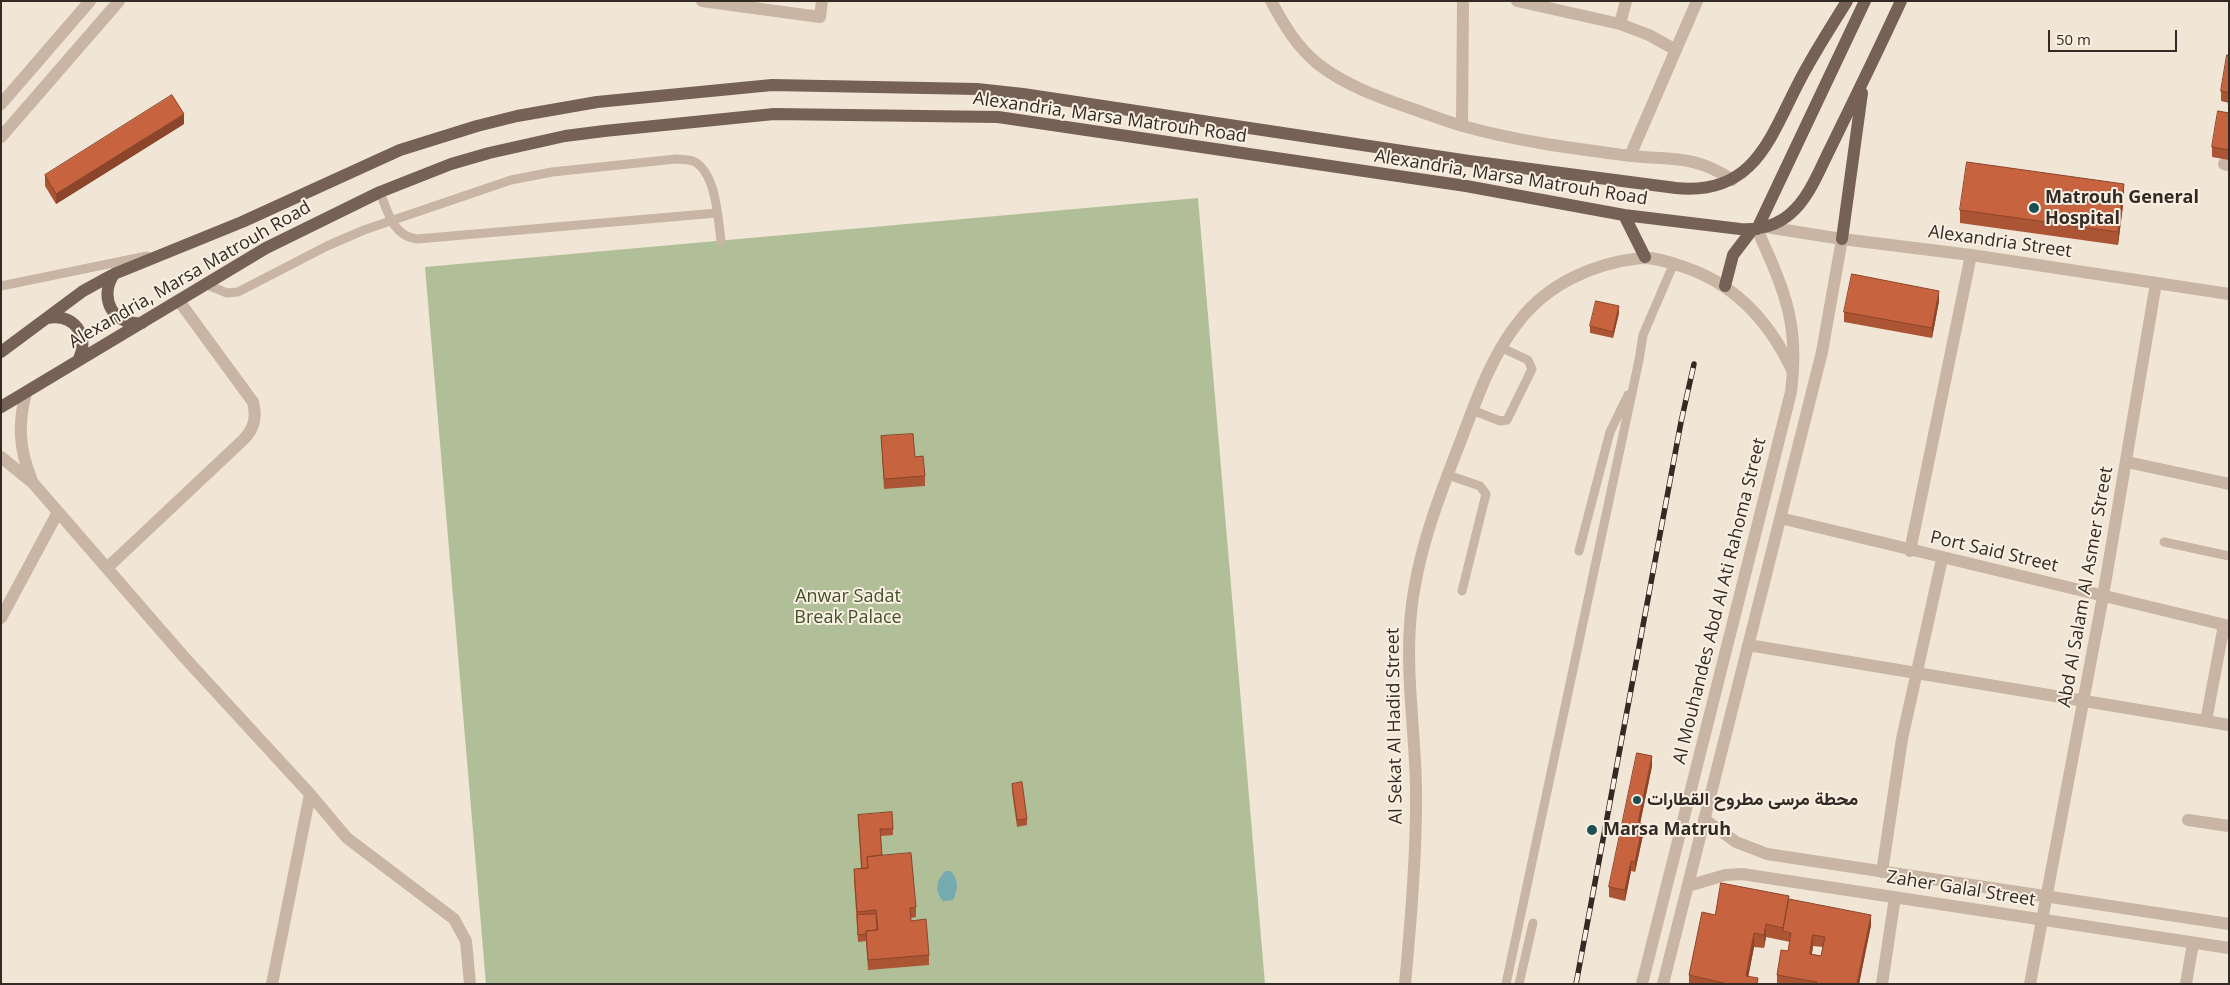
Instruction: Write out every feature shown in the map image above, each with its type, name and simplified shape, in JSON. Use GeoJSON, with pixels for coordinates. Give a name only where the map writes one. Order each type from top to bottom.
{"type":"FeatureCollection","features":[{"type":"Feature","properties":{"kind":"main road","name":"Alexandria, Marsa Matrouh Road"},"geometry":{"type":"LineString","coordinates":[[1,352],[83,290],[114,274],[242,222],[400,150],[477,126],[525,114],[597,102],[772,85],[1001,91],[1468,162],[1676,188],[1705,188],[1732,180],[1747,170],[1760,157],[1801,78],[1847,1]]}},
{"type":"Feature","properties":{"kind":"main road"},"geometry":{"type":"LineString","coordinates":[[1725,286],[1733,255],[1758,229],[1865,1]]}},
{"type":"Feature","properties":{"kind":"main road"},"geometry":{"type":"LineString","coordinates":[[1758,229],[1790,214],[1807,194],[1863,83],[1901,1]]}},
{"type":"Feature","properties":{"kind":"main road"},"geometry":{"type":"LineString","coordinates":[[1842,240],[1863,83]]}},
{"type":"Feature","properties":{"kind":"main road","name":"Alexandria, Marsa Matrouh Road"},"geometry":{"type":"LineString","coordinates":[[1,407],[284,237],[380,192],[489,153],[555,138],[604,130],[774,114],[972,116],[1034,122],[1456,185],[1624,215],[1758,229]]}},
{"type":"Feature","properties":{"kind":"main road"},"geometry":{"type":"LineString","coordinates":[[1624,215],[1644,258]]}},
{"type":"Feature","properties":{"kind":"main road"},"geometry":{"type":"LineString","coordinates":[[114,274],[106,291],[110,309],[124,321],[142,323]]}},
{"type":"Feature","properties":{"kind":"main road"},"geometry":{"type":"LineString","coordinates":[[47,318],[64,317],[78,327],[84,343],[79,359]]}},
{"type":"Feature","properties":{"kind":"street"},"geometry":{"type":"LineString","coordinates":[[1,104],[90,1]]}},
{"type":"Feature","properties":{"kind":"street"},"geometry":{"type":"LineString","coordinates":[[1,137],[119,1]]}},
{"type":"Feature","properties":{"kind":"street"},"geometry":{"type":"LineString","coordinates":[[702,1],[820,16],[822,1]]}},
{"type":"Feature","properties":{"kind":"street"},"geometry":{"type":"LineString","coordinates":[[1271,1],[1287,31],[1300,47],[1334,75],[1387,100],[1462,126],[1523,140],[1630,156],[1698,162],[1710,166],[1732,180]]}},
{"type":"Feature","properties":{"kind":"street"},"geometry":{"type":"LineString","coordinates":[[1462,126],[1463,1]]}},
{"type":"Feature","properties":{"kind":"street"},"geometry":{"type":"LineString","coordinates":[[1516,1],[1620,24],[1676,50]]}},
{"type":"Feature","properties":{"kind":"street"},"geometry":{"type":"LineString","coordinates":[[1620,24],[1626,1]]}},
{"type":"Feature","properties":{"kind":"street"},"geometry":{"type":"LineString","coordinates":[[1630,156],[1697,1]]}},
{"type":"Feature","properties":{"kind":"street","name":"Alexandria Street"},"geometry":{"type":"LineString","coordinates":[[1758,229],[1971,255],[2229,294]]}},
{"type":"Feature","properties":{"kind":"street","name":"Al Mouhandes Abd Al Ati Rahoma Street"},"geometry":{"type":"LineString","coordinates":[[1642,984],[1791,392],[1794,338],[1788,304],[1758,229]]}},
{"type":"Feature","properties":{"kind":"street"},"geometry":{"type":"LineString","coordinates":[[1663,984],[1822,352],[1842,240]]}},
{"type":"Feature","properties":{"kind":"street"},"geometry":{"type":"LineString","coordinates":[[1910,551],[1971,255]]}},
{"type":"Feature","properties":{"kind":"street","name":"Al Sekat Al Hadid Street"},"geometry":{"type":"LineString","coordinates":[[1405,984],[1416,802],[1409,666],[1411,611],[1421,557],[1448,475],[1472,410],[1500,347],[1521,318],[1546,294],[1577,275],[1610,263],[1644,258],[1674,263],[1691,269],[1725,286],[1742,300],[1767,327],[1784,352],[1793,372]]}},
{"type":"Feature","properties":{"kind":"street","name":"Abd Al Salam Al Asmer Street"},"geometry":{"type":"LineString","coordinates":[[2030,984],[2048,897],[2103,596],[2156,283]]}},
{"type":"Feature","properties":{"kind":"street"},"geometry":{"type":"LineString","coordinates":[[107,568],[243,440],[250,433],[254,423],[255,412],[252,402],[179,301]]}},
{"type":"Feature","properties":{"kind":"street"},"geometry":{"type":"LineString","coordinates":[[26,393],[20,429],[26,465],[33,482]]}},
{"type":"Feature","properties":{"kind":"street"},"geometry":{"type":"LineString","coordinates":[[1,457],[33,482],[184,657],[310,794],[347,838],[454,919],[466,942],[470,984]]}},
{"type":"Feature","properties":{"kind":"street"},"geometry":{"type":"LineString","coordinates":[[2127,462],[2229,484]]}},
{"type":"Feature","properties":{"kind":"street"},"geometry":{"type":"LineString","coordinates":[[1,618],[58,512]]}},
{"type":"Feature","properties":{"kind":"street","name":"Port Said Street"},"geometry":{"type":"LineString","coordinates":[[1780,518],[2226,626]]}},
{"type":"Feature","properties":{"kind":"street"},"geometry":{"type":"LineString","coordinates":[[1882,872],[1899,758],[1915,674],[1942,558]]}},
{"type":"Feature","properties":{"kind":"street"},"geometry":{"type":"LineString","coordinates":[[2206,721],[2226,626]]}},
{"type":"Feature","properties":{"kind":"street"},"geometry":{"type":"LineString","coordinates":[[1748,645],[2229,725]]}},
{"type":"Feature","properties":{"kind":"street"},"geometry":{"type":"LineString","coordinates":[[1703,740],[1723,745]]}},
{"type":"Feature","properties":{"kind":"street"},"geometry":{"type":"LineString","coordinates":[[272,984],[310,794]]}},
{"type":"Feature","properties":{"kind":"street","name":"Zaher Galal Street"},"geometry":{"type":"LineString","coordinates":[[1704,819],[1736,842],[1766,854],[2229,924]]}},
{"type":"Feature","properties":{"kind":"street"},"geometry":{"type":"LineString","coordinates":[[2188,820],[2229,826]]}},
{"type":"Feature","properties":{"kind":"street","name":"Zaher Galal Street"},"geometry":{"type":"LineString","coordinates":[[1688,886],[1725,875],[1742,874],[2229,948]]}},
{"type":"Feature","properties":{"kind":"street"},"geometry":{"type":"LineString","coordinates":[[1882,984],[1896,897]]}},
{"type":"Feature","properties":{"kind":"street"},"geometry":{"type":"LineString","coordinates":[[2186,984],[2193,943]]}},
{"type":"Feature","properties":{"kind":"lane"},"geometry":{"type":"LineString","coordinates":[[206,284],[227,293],[238,292],[327,246],[391,220],[531,175],[676,159],[693,160],[703,168],[710,180],[721,241]]}},
{"type":"Feature","properties":{"kind":"lane"},"geometry":{"type":"LineString","coordinates":[[380,192],[398,232],[408,238],[417,239],[717,213]]}},
{"type":"Feature","properties":{"kind":"lane"},"geometry":{"type":"LineString","coordinates":[[1,286],[162,253]]}},
{"type":"Feature","properties":{"kind":"lane"},"geometry":{"type":"LineString","coordinates":[[1506,984],[1643,335],[1674,263]]}},
{"type":"Feature","properties":{"kind":"lane"},"geometry":{"type":"LineString","coordinates":[[1472,410],[1500,422],[1507,420],[1532,369],[1531,362],[1500,347]]}},
{"type":"Feature","properties":{"kind":"lane"},"geometry":{"type":"LineString","coordinates":[[1579,551],[1610,432],[1634,384]]}},
{"type":"Feature","properties":{"kind":"lane"},"geometry":{"type":"LineString","coordinates":[[1448,475],[1480,486],[1486,494],[1462,590]]}},
{"type":"Feature","properties":{"kind":"lane"},"geometry":{"type":"LineString","coordinates":[[2164,542],[2229,556]]}},
{"type":"Feature","properties":{"kind":"lane"},"geometry":{"type":"LineString","coordinates":[[1519,984],[1533,923]]}},
{"type":"Feature","properties":{"kind":"green space","name":"Anwar Sadat Break Palace"},"geometry":{"type":"Polygon","coordinates":[[[1198,198],[1265,984],[486,984],[425,267],[1198,198]]]}},
{"type":"Feature","properties":{"kind":"water"},"geometry":{"type":"Polygon","coordinates":[[[946,871],[951,871],[954,875],[957,889],[953,900],[943,901],[938,893],[937,885],[946,871]]]}},
{"type":"Feature","properties":{"kind":"building"},"geometry":{"type":"Polygon","coordinates":[[[2227,55],[2229,55],[2229,93],[2221,91],[2227,55]]]}},
{"type":"Feature","properties":{"kind":"building"},"geometry":{"type":"Polygon","coordinates":[[[172,95],[184,114],[56,194],[45,175],[172,95]]]}},
{"type":"Feature","properties":{"kind":"building"},"geometry":{"type":"Polygon","coordinates":[[[2218,111],[2229,113],[2229,150],[2212,147],[2218,111]]]}},
{"type":"Feature","properties":{"kind":"building"},"geometry":{"type":"Polygon","coordinates":[[[1967,162],[2124,184],[2118,232],[1960,210],[1967,162]]]}},
{"type":"Feature","properties":{"kind":"building"},"geometry":{"type":"Polygon","coordinates":[[[1852,274],[1939,291],[1932,328],[1844,312],[1852,274]]]}},
{"type":"Feature","properties":{"kind":"building"},"geometry":{"type":"Polygon","coordinates":[[[1596,301],[1619,306],[1613,332],[1590,326],[1596,301]]]}},
{"type":"Feature","properties":{"kind":"building"},"geometry":{"type":"Polygon","coordinates":[[[913,434],[915,457],[923,456],[925,476],[884,479],[881,436],[913,434]]]}},
{"type":"Feature","properties":{"kind":"building","name":"محطة مرسى مطروح القطارات"},"geometry":{"type":"Polygon","coordinates":[[[1637,753],[1652,756],[1638,823],[1643,824],[1635,862],[1631,861],[1625,890],[1609,887],[1637,753]]]}},
{"type":"Feature","properties":{"kind":"building"},"geometry":{"type":"Polygon","coordinates":[[[1022,782],[1027,819],[1017,820],[1012,784],[1022,782]]]}},
{"type":"Feature","properties":{"kind":"building"},"geometry":{"type":"Polygon","coordinates":[[[892,812],[893,829],[880,829],[882,855],[867,857],[868,868],[862,869],[858,815],[892,812]]]}},
{"type":"Feature","properties":{"kind":"building"},"geometry":{"type":"Polygon","coordinates":[[[911,853],[916,907],[910,908],[911,921],[926,919],[929,955],[868,960],[866,931],[878,930],[876,910],[857,912],[854,869],[868,868],[867,857],[911,853]]]}},
{"type":"Feature","properties":{"kind":"building"},"geometry":{"type":"Polygon","coordinates":[[[1721,883],[1789,896],[1783,928],[1766,924],[1764,935],[1754,933],[1746,976],[1758,978],[1757,984],[1728,984],[1689,975],[1702,912],[1715,915],[1721,883]]]}},
{"type":"Feature","properties":{"kind":"building"},"geometry":{"type":"Polygon","coordinates":[[[1789,899],[1871,915],[1857,984],[1816,984],[1817,982],[1777,975],[1781,950],[1788,951],[1791,933],[1783,931],[1789,899]],[[1813,935],[1810,954],[1821,956],[1825,937],[1813,935]]]}},
{"type":"Feature","properties":{"kind":"building"},"geometry":{"type":"Polygon","coordinates":[[[876,914],[877,930],[866,931],[866,934],[858,935],[857,915],[876,914]]]}},
{"type":"Feature","properties":{"kind":"railway"},"geometry":{"type":"LineString","coordinates":[[1576,984],[1681,422],[1694,364]]}},
{"type":"Feature","properties":{"kind":"place","name":"Matrouh General Hospital"},"geometry":{"type":"Point","coordinates":[2034,208]}},
{"type":"Feature","properties":{"kind":"place","name":"محطة مرسى مطروح القطارات"},"geometry":{"type":"Point","coordinates":[1637,800]}},
{"type":"Feature","properties":{"kind":"place","name":"Marsa Matruh"},"geometry":{"type":"Point","coordinates":[1592,830]}}]}
